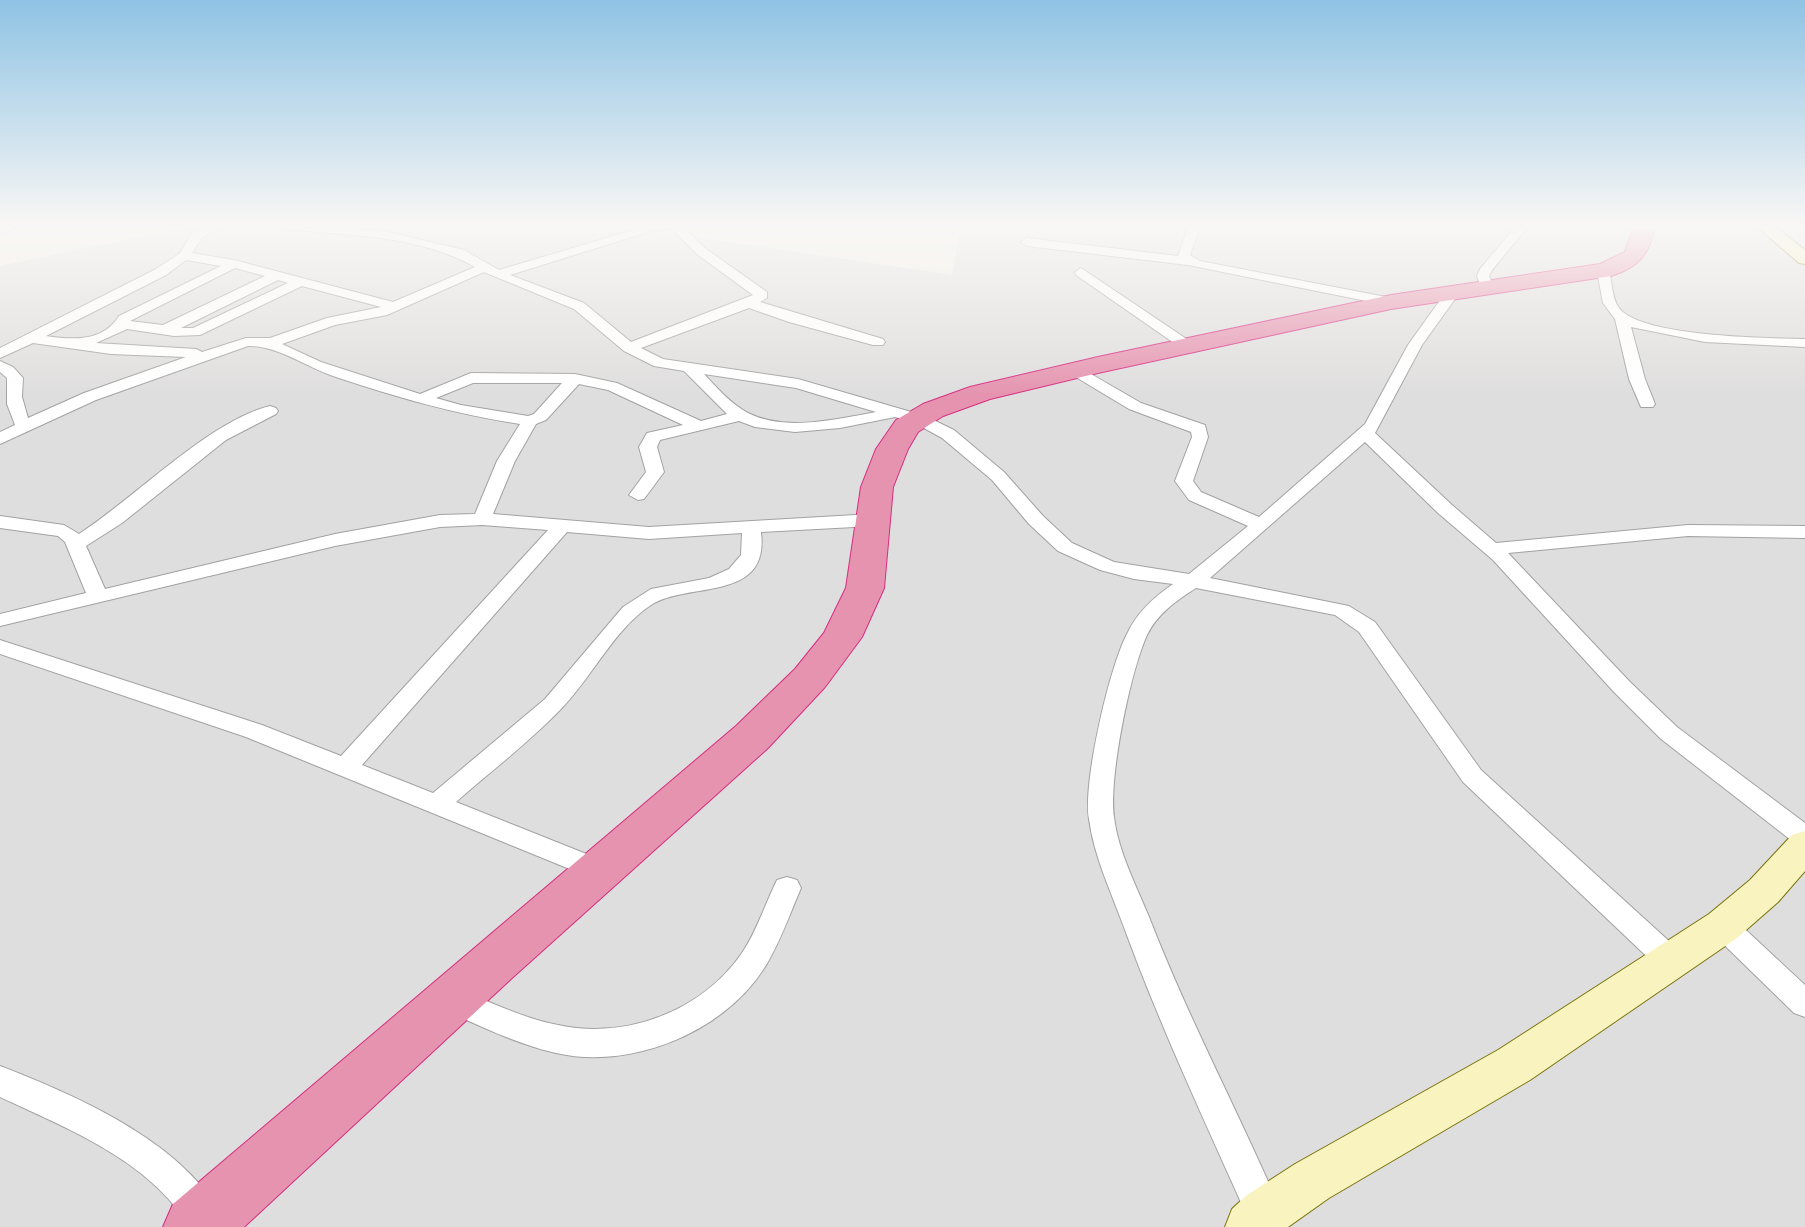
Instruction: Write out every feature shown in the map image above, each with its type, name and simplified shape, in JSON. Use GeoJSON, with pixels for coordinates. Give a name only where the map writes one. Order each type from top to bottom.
{"type":"FeatureCollection","features":[{"type":"Feature","properties":{"kind":"highway"},"geometry":{"type":"LineString","coordinates":[[203,1224],[450,1000],[752,737],[810,678],[842,637],[865,588],[877,486],[892,449],[907,426],[908,415],[933,410],[981,393],[1074,370],[1391,303],[1524,282]]}},
{"type":"Feature","properties":{"kind":"main road"},"geometry":{"type":"LineString","coordinates":[[1261,1222],[1312,1181],[1514,1065],[1723,926],[1764,891],[1805,845]]}},
{"type":"Feature","properties":{"kind":"street"},"geometry":{"type":"LineString","coordinates":[[0,354],[142,282]]}},
{"type":"Feature","properties":{"kind":"street"},"geometry":{"type":"LineString","coordinates":[[120,326],[124,319],[197,282]]}},
{"type":"Feature","properties":{"kind":"street"},"geometry":{"type":"LineString","coordinates":[[165,330],[263,282]]}},
{"type":"Feature","properties":{"kind":"street"},"geometry":{"type":"LineString","coordinates":[[79,346],[120,326],[131,325],[183,334],[195,332],[299,282]]}},
{"type":"Feature","properties":{"kind":"street"},"geometry":{"type":"LineString","coordinates":[[301,282],[394,307]]}},
{"type":"Feature","properties":{"kind":"street"},"geometry":{"type":"LineString","coordinates":[[270,343],[332,321],[371,315],[461,282]]}},
{"type":"Feature","properties":{"kind":"street"},"geometry":{"type":"LineString","coordinates":[[520,282],[579,306],[629,348],[659,363],[798,384],[908,415],[948,435],[998,476],[1065,547],[1107,566],[1342,610],[1367,627],[1472,776],[1671,961]]}},
{"type":"Feature","properties":{"kind":"street"},"geometry":{"type":"LineString","coordinates":[[629,348],[760,298],[762,295],[759,291],[746,282]]}},
{"type":"Feature","properties":{"kind":"street"},"geometry":{"type":"LineString","coordinates":[[1096,282],[1189,346]]}},
{"type":"Feature","properties":{"kind":"street"},"geometry":{"type":"LineString","coordinates":[[1284,282],[1391,303]]}},
{"type":"Feature","properties":{"kind":"street"},"geometry":{"type":"LineString","coordinates":[[1261,1222],[1164,994],[1107,845],[1101,816],[1102,780],[1117,694],[1138,634],[1159,603],[1212,568],[1366,433],[1383,411],[1415,345],[1477,282]]}},
{"type":"Feature","properties":{"kind":"street"},"geometry":{"type":"LineString","coordinates":[[1606,282],[1612,308],[1622,318],[1654,330],[1760,342],[1805,342]]}},
{"type":"Feature","properties":{"kind":"street"},"geometry":{"type":"LineString","coordinates":[[749,303],[794,319],[878,342]]}},
{"type":"Feature","properties":{"kind":"street"},"geometry":{"type":"LineString","coordinates":[[1622,318],[1637,379],[1647,404]]}},
{"type":"Feature","properties":{"kind":"street"},"geometry":{"type":"LineString","coordinates":[[0,338],[29,338],[111,350],[210,354]]}},
{"type":"Feature","properties":{"kind":"street"},"geometry":{"type":"LineString","coordinates":[[0,439],[113,387],[253,341],[270,343],[316,365],[421,400],[460,410],[530,421],[540,417],[575,379]]}},
{"type":"Feature","properties":{"kind":"street"},"geometry":{"type":"LineString","coordinates":[[0,366],[14,374],[18,383],[14,401],[24,426]]}},
{"type":"Feature","properties":{"kind":"street"},"geometry":{"type":"LineString","coordinates":[[689,368],[740,416],[761,423],[804,426],[908,415]]}},
{"type":"Feature","properties":{"kind":"street"},"geometry":{"type":"LineString","coordinates":[[1074,370],[1135,406],[1199,429],[1200,437],[1184,481],[1186,487],[1195,496],[1262,525]]}},
{"type":"Feature","properties":{"kind":"street"},"geometry":{"type":"LineString","coordinates":[[421,400],[471,378],[575,379],[612,386],[699,426]]}},
{"type":"Feature","properties":{"kind":"street"},"geometry":{"type":"LineString","coordinates":[[76,544],[115,519],[220,436],[270,411]]}},
{"type":"Feature","properties":{"kind":"street"},"geometry":{"type":"LineString","coordinates":[[638,495],[655,472],[649,441],[660,435],[740,416]]}},
{"type":"Feature","properties":{"kind":"street"},"geometry":{"type":"LineString","coordinates":[[482,519],[506,461],[530,421]]}},
{"type":"Feature","properties":{"kind":"street"},"geometry":{"type":"LineString","coordinates":[[1366,433],[1445,509],[1493,549],[1622,687],[1669,733],[1805,837]]}},
{"type":"Feature","properties":{"kind":"street"},"geometry":{"type":"LineString","coordinates":[[0,620],[97,595],[399,527],[482,519],[649,533],[873,520]]}},
{"type":"Feature","properties":{"kind":"street"},"geometry":{"type":"LineString","coordinates":[[0,522],[64,531],[76,544],[97,595]]}},
{"type":"Feature","properties":{"kind":"street"},"geometry":{"type":"LineString","coordinates":[[345,768],[562,526]]}},
{"type":"Feature","properties":{"kind":"street"},"geometry":{"type":"LineString","coordinates":[[437,804],[553,704],[630,611],[642,601],[662,592],[712,584],[733,575],[746,565],[752,553],[751,527]]}},
{"type":"Feature","properties":{"kind":"street"},"geometry":{"type":"LineString","coordinates":[[1493,549],[1688,530],[1741,528],[1805,532]]}},
{"type":"Feature","properties":{"kind":"street"},"geometry":{"type":"LineString","coordinates":[[0,647],[254,732],[599,870]]}},
{"type":"Feature","properties":{"kind":"street"},"geometry":{"type":"LineString","coordinates":[[450,1000],[521,1027],[572,1042],[612,1043],[652,1035],[691,1017],[728,992],[752,963],[787,888]]}},
{"type":"Feature","properties":{"kind":"street"},"geometry":{"type":"LineString","coordinates":[[1723,926],[1805,1004]]}},
{"type":"Feature","properties":{"kind":"street"},"geometry":{"type":"LineString","coordinates":[[0,1081],[120,1140],[171,1177],[203,1224]]}},
{"type":"Feature","properties":{"kind":"shaded area"},"geometry":{"type":"Polygon","coordinates":[[[0,282],[1805,282],[1805,1227],[0,1227],[0,282]]]}}]}
